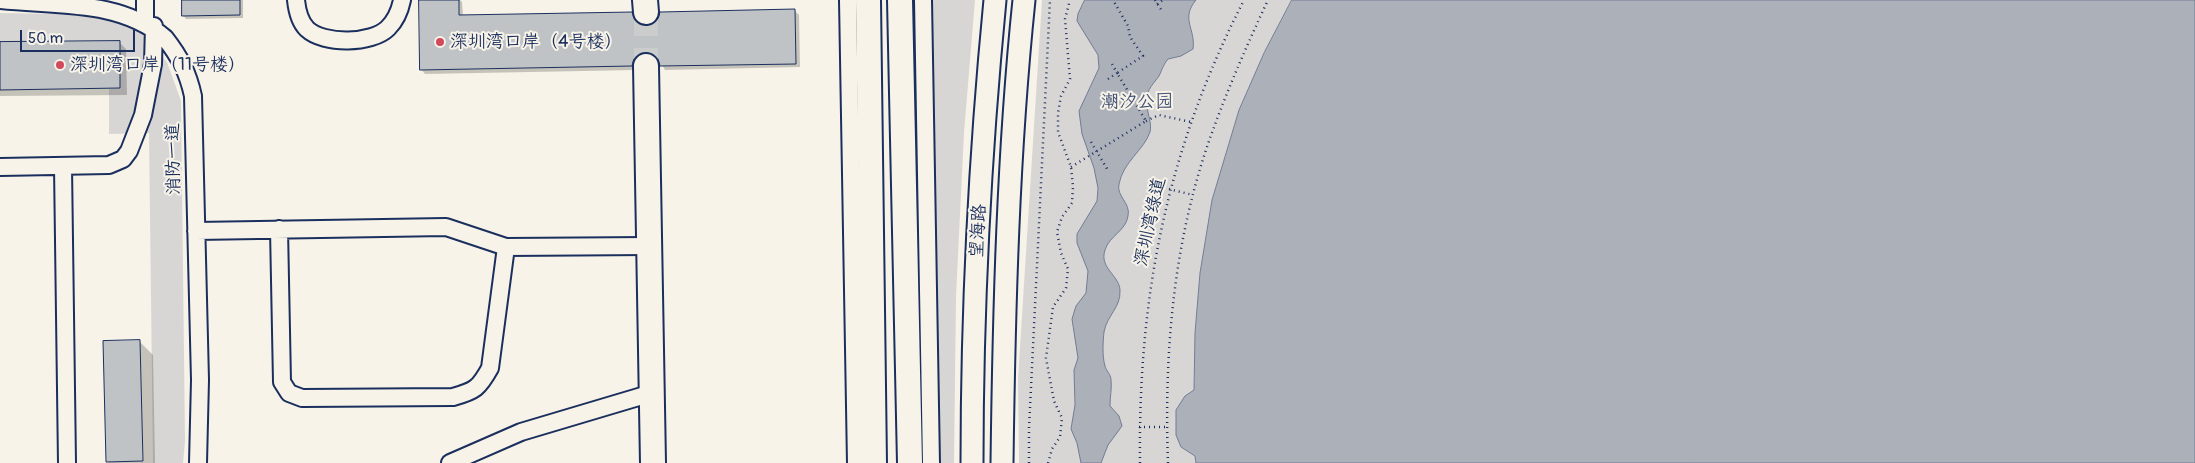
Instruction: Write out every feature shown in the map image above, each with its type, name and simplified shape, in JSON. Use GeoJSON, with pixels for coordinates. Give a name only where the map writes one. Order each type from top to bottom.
{"type":"FeatureCollection","features":[{"type":"Feature","properties":{"kind":"highway"},"geometry":{"type":"LineString","coordinates":[[868,0],[874,463]]}},
{"type":"Feature","properties":{"kind":"highway"},"geometry":{"type":"LineString","coordinates":[[900,0],[910,463]]}},
{"type":"Feature","properties":{"kind":"highway"},"geometry":{"type":"LineString","coordinates":[[646,66],[653,463]]}},
{"type":"Feature","properties":{"kind":"main road","name":"望海路"},"geometry":{"type":"LineString","coordinates":[[972,463],[976,279],[983,147],[995,0]]}},
{"type":"Feature","properties":{"kind":"main road","name":"望海路"},"geometry":{"type":"LineString","coordinates":[[1002,463],[1003,372],[1013,134],[1024,0]]}},
{"type":"Feature","properties":{"kind":"street","name":"消防一道"},"geometry":{"type":"LineString","coordinates":[[0,0],[90,1],[111,4],[150,22],[179,56],[188,75],[193,96],[200,380],[198,463]]}},
{"type":"Feature","properties":{"kind":"street"},"geometry":{"type":"LineString","coordinates":[[0,167],[109,165],[123,159],[129,151],[148,97],[154,64],[150,22],[145,0]]}},
{"type":"Feature","properties":{"kind":"street"},"geometry":{"type":"LineString","coordinates":[[296,0],[301,21],[313,33],[334,40],[370,37],[388,28],[399,12],[402,0]]}},
{"type":"Feature","properties":{"kind":"street"},"geometry":{"type":"LineString","coordinates":[[848,0],[856,463]]}},
{"type":"Feature","properties":{"kind":"street"},"geometry":{"type":"LineString","coordinates":[[923,0],[931,463]]}},
{"type":"Feature","properties":{"kind":"street"},"geometry":{"type":"LineString","coordinates":[[63,166],[68,463]]}},
{"type":"Feature","properties":{"kind":"street"},"geometry":{"type":"LineString","coordinates":[[196,231],[446,227],[506,246],[649,246]]}},
{"type":"Feature","properties":{"kind":"street"},"geometry":{"type":"LineString","coordinates":[[278,229],[282,382],[289,393],[302,398],[453,397],[470,392],[481,385],[490,368],[506,246]]}},
{"type":"Feature","properties":{"kind":"street"},"geometry":{"type":"LineString","coordinates":[[454,463],[521,432],[652,393]]}},
{"type":"Feature","properties":{"kind":"path"},"geometry":{"type":"LineString","coordinates":[[1029,463],[1028,428],[1050,0]]}},
{"type":"Feature","properties":{"kind":"path"},"geometry":{"type":"LineString","coordinates":[[1048,463],[1052,449],[1060,437],[1062,418],[1054,401],[1046,358],[1052,307],[1066,288],[1068,269],[1061,253],[1057,232],[1062,217],[1072,203],[1071,168],[1058,132],[1058,113],[1062,96],[1070,79],[1064,19],[1070,0]]}},
{"type":"Feature","properties":{"kind":"path"},"geometry":{"type":"LineString","coordinates":[[1108,79],[1143,56],[1130,37],[1128,26],[1113,0]]}},
{"type":"Feature","properties":{"kind":"path"},"geometry":{"type":"LineString","coordinates":[[1154,0],[1162,11]]}},
{"type":"Feature","properties":{"kind":"path"},"geometry":{"type":"LineString","coordinates":[[1157,4],[1163,0]]}},
{"type":"Feature","properties":{"kind":"path","name":"深圳湾绿道"},"geometry":{"type":"LineString","coordinates":[[1140,463],[1141,368],[1148,304],[1169,189],[1191,122],[1225,38],[1244,0]]}},
{"type":"Feature","properties":{"kind":"path"},"geometry":{"type":"LineString","coordinates":[[1168,463],[1168,361],[1172,306],[1193,195],[1208,144],[1230,87],[1268,0]]}},
{"type":"Feature","properties":{"kind":"path"},"geometry":{"type":"LineString","coordinates":[[1112,64],[1146,121]]}},
{"type":"Feature","properties":{"kind":"path"},"geometry":{"type":"LineString","coordinates":[[1071,168],[1146,121],[1160,115],[1191,122]]}},
{"type":"Feature","properties":{"kind":"path"},"geometry":{"type":"LineString","coordinates":[[1091,142],[1109,172]]}},
{"type":"Feature","properties":{"kind":"path"},"geometry":{"type":"LineString","coordinates":[[1169,189],[1193,195]]}},
{"type":"Feature","properties":{"kind":"path"},"geometry":{"type":"LineString","coordinates":[[1140,427],[1167,427]]}},
{"type":"Feature","properties":{"kind":"green space"},"geometry":{"type":"Polygon","coordinates":[[[932,0],[975,0],[964,133],[956,296],[954,463],[940,463],[932,0]]]}},
{"type":"Feature","properties":{"kind":"green space","name":"潮汐公园"},"geometry":{"type":"Polygon","coordinates":[[[1042,0],[1292,0],[1264,53],[1239,110],[1212,200],[1200,273],[1195,333],[1194,391],[1185,396],[1181,447],[1195,456],[1196,463],[1019,463],[1018,379],[1042,0]]]}},
{"type":"Feature","properties":{"kind":"green space"},"geometry":{"type":"Polygon","coordinates":[[[0,13],[110,15],[138,30],[167,62],[181,101],[185,441],[183,463],[153,463],[149,133],[109,134],[109,89],[120,88],[120,41],[0,42],[0,13]]]}},
{"type":"Feature","properties":{"kind":"shaded area","name":"潮汐公园"},"geometry":{"type":"Polygon","coordinates":[[[1085,0],[1196,0],[1189,13],[1193,49],[1181,56],[1168,59],[1149,90],[1147,110],[1150,132],[1125,169],[1119,184],[1120,192],[1128,211],[1127,221],[1105,250],[1105,262],[1119,285],[1120,296],[1104,332],[1103,358],[1111,378],[1110,406],[1119,416],[1122,426],[1108,445],[1101,463],[1081,463],[1077,443],[1071,429],[1075,405],[1074,370],[1078,358],[1072,319],[1076,306],[1086,293],[1088,271],[1077,243],[1077,234],[1097,201],[1098,188],[1094,168],[1082,134],[1079,111],[1099,68],[1098,55],[1077,21],[1078,14],[1085,0]]]}},
{"type":"Feature","properties":{"kind":"shaded area"},"geometry":{"type":"Polygon","coordinates":[[[1292,0],[2195,0],[2195,463],[1196,463],[1195,456],[1181,447],[1176,435],[1176,410],[1185,396],[1194,390],[1195,333],[1200,273],[1212,200],[1239,110],[1264,53],[1292,0]]]}},
{"type":"Feature","properties":{"kind":"building"},"geometry":{"type":"Polygon","coordinates":[[[182,0],[240,0],[240,15],[182,16],[182,0]]]}},
{"type":"Feature","properties":{"kind":"building"},"geometry":{"type":"Polygon","coordinates":[[[419,0],[459,0],[459,15],[632,12],[635,20],[647,26],[654,23],[660,12],[795,9],[796,64],[660,66],[658,59],[653,54],[645,52],[639,54],[634,59],[632,66],[420,70],[419,0]]]}},
{"type":"Feature","properties":{"kind":"building","name":"深圳湾口岸（11号楼）"},"geometry":{"type":"Polygon","coordinates":[[[120,41],[120,88],[0,90],[0,42],[120,41]]]}},
{"type":"Feature","properties":{"kind":"building"},"geometry":{"type":"Polygon","coordinates":[[[140,340],[143,461],[106,462],[103,341],[140,340]]]}},
{"type":"Feature","properties":{"kind":"tunnel"},"geometry":{"type":"LineString","coordinates":[[646,12],[646,66]]}},
{"type":"Feature","properties":{"kind":"place","name":"深圳湾口岸（4号楼）"},"geometry":{"type":"Point","coordinates":[440,42]}},
{"type":"Feature","properties":{"kind":"place","name":"深圳湾口岸（11号楼）"},"geometry":{"type":"Point","coordinates":[60,65]}}]}
